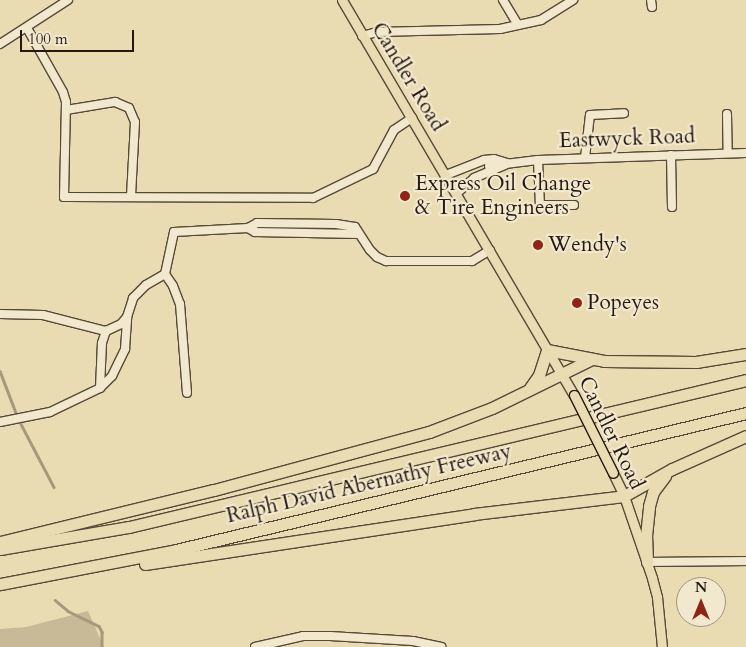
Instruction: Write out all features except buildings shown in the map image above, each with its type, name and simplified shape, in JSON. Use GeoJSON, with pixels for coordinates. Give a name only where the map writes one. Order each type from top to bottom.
{"type":"FeatureCollection","features":[{"type":"Feature","properties":{"kind":"highway"},"geometry":{"type":"LineString","coordinates":[[527,391],[539,375],[547,350],[592,359],[696,362],[746,354]]}},
{"type":"Feature","properties":{"kind":"highway"},"geometry":{"type":"LineString","coordinates":[[0,542],[214,490],[429,432],[492,408],[592,359]]}},
{"type":"Feature","properties":{"kind":"highway","name":"Ralph David Abernathy Freeway"},"geometry":{"type":"LineString","coordinates":[[0,549],[129,527],[746,380]]}},
{"type":"Feature","properties":{"kind":"highway","name":"Ralph David Abernathy Freeway"},"geometry":{"type":"LineString","coordinates":[[0,584],[194,546],[746,413]]}},
{"type":"Feature","properties":{"kind":"highway"},"geometry":{"type":"LineString","coordinates":[[34,578],[474,514],[624,496],[672,469],[746,436]]}},
{"type":"Feature","properties":{"kind":"highway"},"geometry":{"type":"LineString","coordinates":[[647,562],[646,536],[652,492],[659,481],[672,469]]}},
{"type":"Feature","properties":{"kind":"main road","name":"Candler Road"},"geometry":{"type":"LineString","coordinates":[[342,0],[446,174],[574,395],[613,473],[624,496],[647,562],[657,598],[662,647]]}},
{"type":"Feature","properties":{"kind":"street"},"geometry":{"type":"LineString","coordinates":[[0,44],[68,0]]}},
{"type":"Feature","properties":{"kind":"street"},"geometry":{"type":"LineString","coordinates":[[503,0],[518,25]]}},
{"type":"Feature","properties":{"kind":"street"},"geometry":{"type":"LineString","coordinates":[[362,36],[377,32],[500,29],[541,20],[570,1]]}},
{"type":"Feature","properties":{"kind":"street"},"geometry":{"type":"LineString","coordinates":[[27,28],[63,92],[66,110],[64,197],[313,198],[373,170],[394,130],[412,118]]}},
{"type":"Feature","properties":{"kind":"street"},"geometry":{"type":"LineString","coordinates":[[66,110],[115,102],[129,108],[135,122],[131,197]]}},
{"type":"Feature","properties":{"kind":"street"},"geometry":{"type":"LineString","coordinates":[[585,158],[590,115],[624,113]]}},
{"type":"Feature","properties":{"kind":"street"},"geometry":{"type":"LineString","coordinates":[[727,114],[728,153]]}},
{"type":"Feature","properties":{"kind":"street","name":"Eastwyck Road"},"geometry":{"type":"LineString","coordinates":[[446,174],[538,160],[746,153]]}},
{"type":"Feature","properties":{"kind":"street"},"geometry":{"type":"LineString","coordinates":[[671,155],[672,207]]}},
{"type":"Feature","properties":{"kind":"street","name":"Eastwyck Road"},"geometry":{"type":"LineString","coordinates":[[457,193],[494,159],[509,163]]}},
{"type":"Feature","properties":{"kind":"street"},"geometry":{"type":"LineString","coordinates":[[538,160],[540,205],[574,205]]}},
{"type":"Feature","properties":{"kind":"street"},"geometry":{"type":"LineString","coordinates":[[187,393],[180,304],[173,286],[165,274],[174,232],[248,228],[257,224],[336,224],[355,227],[358,234],[377,257],[386,261],[472,261],[490,250]]}},
{"type":"Feature","properties":{"kind":"street"},"geometry":{"type":"LineString","coordinates":[[0,422],[50,412],[100,388],[112,376],[125,349],[127,318],[133,298],[146,285],[165,274]]}},
{"type":"Feature","properties":{"kind":"street"},"geometry":{"type":"LineString","coordinates":[[0,314],[43,315],[106,331],[121,324],[127,318]]}},
{"type":"Feature","properties":{"kind":"street"},"geometry":{"type":"LineString","coordinates":[[100,388],[102,343],[106,331]]}},
{"type":"Feature","properties":{"kind":"street"},"geometry":{"type":"LineString","coordinates":[[647,562],[746,561]]}},
{"type":"Feature","properties":{"kind":"street"},"geometry":{"type":"LineString","coordinates":[[254,647],[303,636],[413,641],[441,647]]}},
{"type":"Feature","properties":{"kind":"shaded area"},"geometry":{"type":"Polygon","coordinates":[[[88,611],[104,647],[0,647],[0,629],[26,627],[88,611]]]}},
{"type":"Feature","properties":{"kind":"waterway"},"geometry":{"type":"LineString","coordinates":[[0,371],[16,413]]}},
{"type":"Feature","properties":{"kind":"waterway"},"geometry":{"type":"LineString","coordinates":[[21,424],[54,487]]}},
{"type":"Feature","properties":{"kind":"waterway"},"geometry":{"type":"LineString","coordinates":[[55,600],[68,611],[99,626],[102,632],[102,647]]}},
{"type":"Feature","properties":{"kind":"place","name":"Express Oil Change & Tire Engineers"},"geometry":{"type":"Point","coordinates":[405,196]}},
{"type":"Feature","properties":{"kind":"place","name":"Wendy's"},"geometry":{"type":"Point","coordinates":[538,245]}},
{"type":"Feature","properties":{"kind":"place","name":"Popeyes"},"geometry":{"type":"Point","coordinates":[577,303]}}]}
